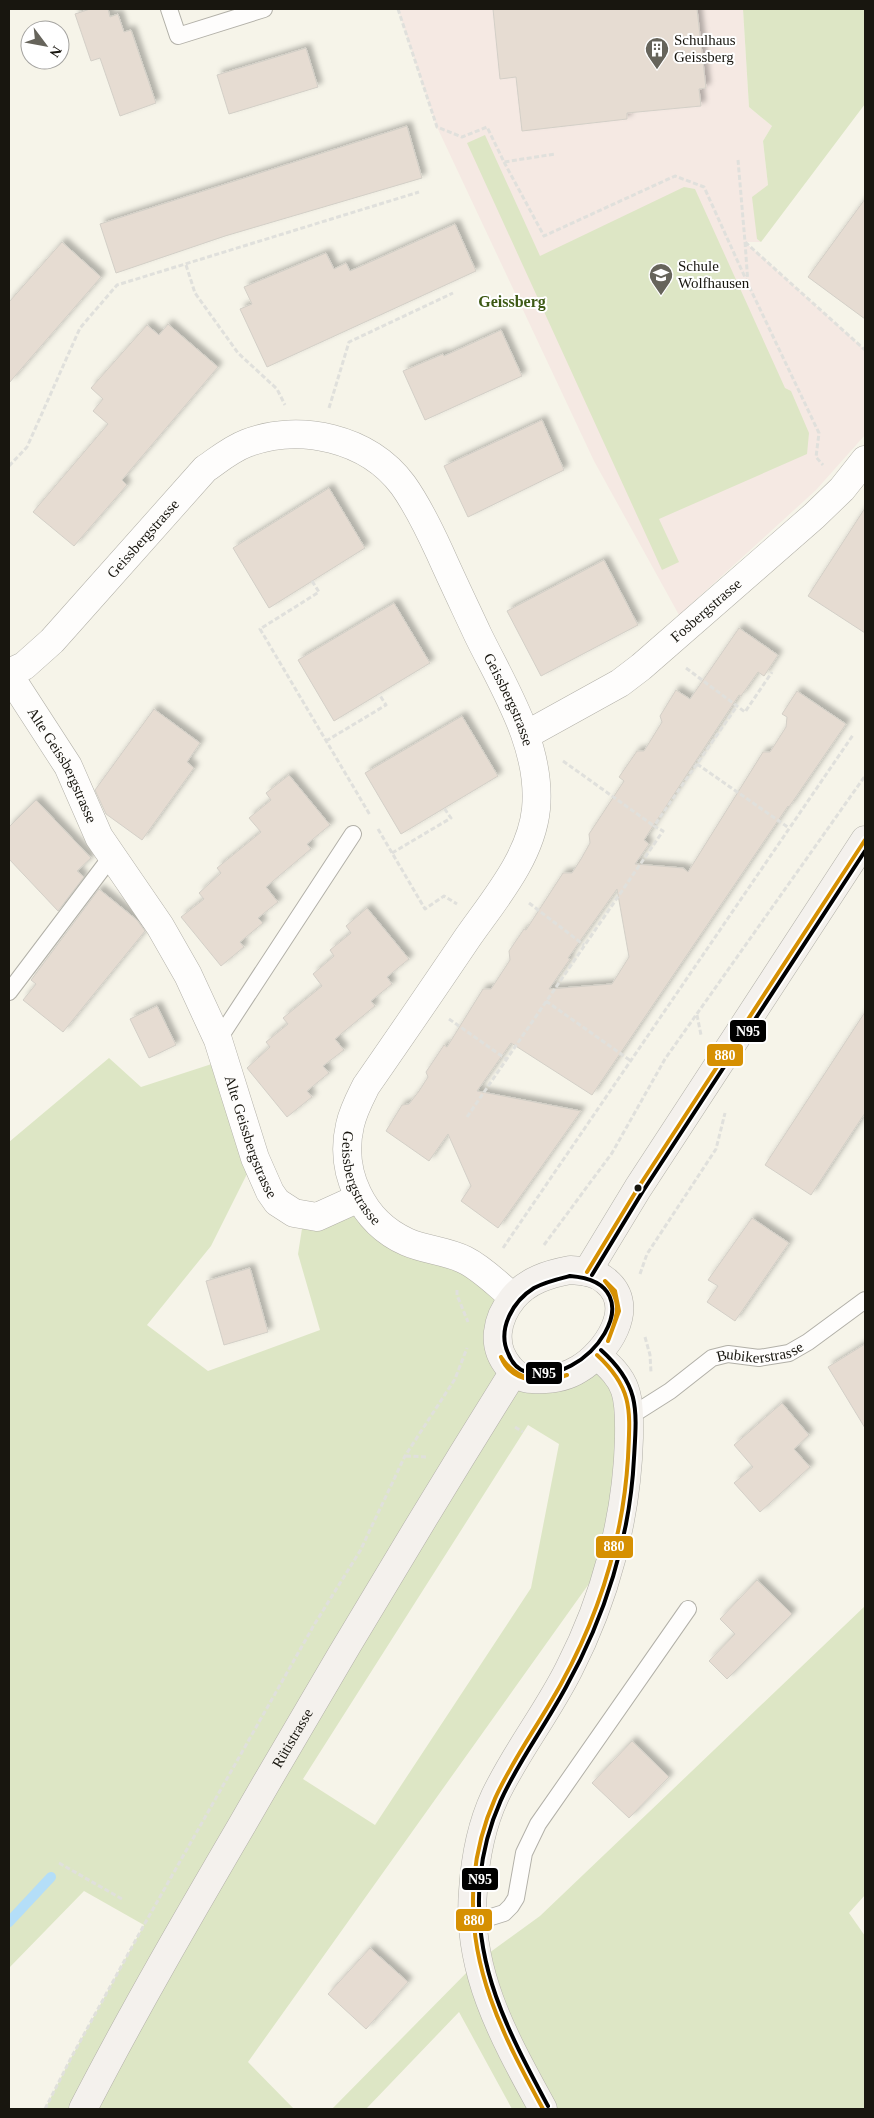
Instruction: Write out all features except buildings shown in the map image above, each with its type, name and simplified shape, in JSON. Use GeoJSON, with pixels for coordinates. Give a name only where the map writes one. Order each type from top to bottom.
{"type":"FeatureCollection","features":[{"type":"Feature","properties":{"kind":"main road"},"geometry":{"type":"LineString","coordinates":[[587,1272],[638,1188],[865,840]]}},
{"type":"Feature","properties":{"kind":"main road"},"geometry":{"type":"LineString","coordinates":[[570,1270],[587,1272],[607,1281],[614,1290],[619,1302],[616,1327],[608,1341],[597,1355],[580,1369],[549,1380],[527,1379],[513,1372],[503,1360],[497,1345],[498,1328],[514,1298],[532,1282],[549,1275],[570,1270]]}},
{"type":"Feature","properties":{"kind":"main road"},"geometry":{"type":"LineString","coordinates":[[543,2109],[505,2040],[487,1997],[479,1968],[472,1923],[473,1892],[483,1830],[495,1797],[569,1670],[587,1630],[613,1550],[626,1488],[629,1417],[625,1389],[613,1370],[597,1355]]}},
{"type":"Feature","properties":{"kind":"main road","name":"Rütistrasse"},"geometry":{"type":"LineString","coordinates":[[83,2109],[145,1994],[292,1738],[416,1528],[513,1372]]}},
{"type":"Feature","properties":{"kind":"street","name":"Geissbergstrasse"},"geometry":{"type":"LineString","coordinates":[[9,674],[24,666],[52,641],[205,470],[223,455],[247,443],[275,436],[311,435],[346,443],[367,453],[402,483],[424,520],[526,735],[536,784],[536,808],[527,844],[504,884],[366,1086],[357,1103],[350,1124],[347,1144],[349,1166],[359,1198],[380,1225],[408,1243],[455,1256],[474,1265],[514,1298]]}},
{"type":"Feature","properties":{"kind":"street","name":"Fosbergstrasse"},"geometry":{"type":"LineString","coordinates":[[526,735],[620,683],[663,649],[814,516],[842,489],[865,460]]}},
{"type":"Feature","properties":{"kind":"street","name":"Alte Geissbergstrasse"},"geometry":{"type":"LineString","coordinates":[[9,674],[68,766],[78,786],[91,821],[111,857],[172,944],[218,1040],[255,1158],[264,1180],[277,1202],[294,1213],[316,1217],[359,1198]]}},
{"type":"Feature","properties":{"kind":"lane"},"geometry":{"type":"LineString","coordinates":[[169,9],[178,36],[264,9]]}},
{"type":"Feature","properties":{"kind":"lane"},"geometry":{"type":"LineString","coordinates":[[218,1040],[353,834]]}},
{"type":"Feature","properties":{"kind":"lane"},"geometry":{"type":"LineString","coordinates":[[9,992],[111,857]]}},
{"type":"Feature","properties":{"kind":"lane","name":"Bubikerstrasse"},"geometry":{"type":"LineString","coordinates":[[629,1417],[670,1390],[712,1358],[728,1354],[759,1358],[789,1353],[808,1342],[865,1300]]}},
{"type":"Feature","properties":{"kind":"lane"},"geometry":{"type":"LineString","coordinates":[[472,1923],[504,1913],[511,1906],[516,1898],[524,1853],[538,1824],[688,1609]]}},
{"type":"Feature","properties":{"kind":"path"},"geometry":{"type":"LineString","coordinates":[[398,9],[437,127],[462,137],[487,126],[544,236],[675,176],[704,187],[819,433],[816,457],[818,459]]}},
{"type":"Feature","properties":{"kind":"path"},"geometry":{"type":"LineString","coordinates":[[504,162],[555,154]]}},
{"type":"Feature","properties":{"kind":"path"},"geometry":{"type":"LineString","coordinates":[[738,160],[748,284]]}},
{"type":"Feature","properties":{"kind":"path"},"geometry":{"type":"LineString","coordinates":[[9,466],[27,447],[80,328],[117,285],[419,192]]}},
{"type":"Feature","properties":{"kind":"path"},"geometry":{"type":"LineString","coordinates":[[745,242],[865,350]]}},
{"type":"Feature","properties":{"kind":"path"},"geometry":{"type":"LineString","coordinates":[[186,264],[195,293],[238,353],[277,389],[311,435]]}},
{"type":"Feature","properties":{"kind":"path"},"geometry":{"type":"LineString","coordinates":[[311,435],[349,342],[454,293]]}},
{"type":"Feature","properties":{"kind":"path"},"geometry":{"type":"LineString","coordinates":[[312,581],[319,592],[260,629],[425,909],[444,896],[480,920]]}},
{"type":"Feature","properties":{"kind":"path"},"geometry":{"type":"LineString","coordinates":[[663,649],[675,660],[746,712],[772,672]]}},
{"type":"Feature","properties":{"kind":"path"},"geometry":{"type":"LineString","coordinates":[[326,741],[386,705],[379,694]]}},
{"type":"Feature","properties":{"kind":"path"},"geometry":{"type":"LineString","coordinates":[[654,826],[736,706]]}},
{"type":"Feature","properties":{"kind":"path"},"geometry":{"type":"LineString","coordinates":[[467,1117],[663,831],[526,735]]}},
{"type":"Feature","properties":{"kind":"path"},"geometry":{"type":"LineString","coordinates":[[469,1326],[457,1295],[458,1289],[489,1247],[499,1253],[853,735]]}},
{"type":"Feature","properties":{"kind":"path"},"geometry":{"type":"LineString","coordinates":[[697,764],[789,828]]}},
{"type":"Feature","properties":{"kind":"path"},"geometry":{"type":"LineString","coordinates":[[539,1252],[612,1153],[665,1059],[865,776]]}},
{"type":"Feature","properties":{"kind":"path"},"geometry":{"type":"LineString","coordinates":[[392,853],[452,818],[444,808]]}},
{"type":"Feature","properties":{"kind":"path"},"geometry":{"type":"LineString","coordinates":[[504,884],[584,945]]}},
{"type":"Feature","properties":{"kind":"path"},"geometry":{"type":"LineString","coordinates":[[425,1001],[506,1059]]}},
{"type":"Feature","properties":{"kind":"path"},"geometry":{"type":"LineString","coordinates":[[546,1001],[631,1061]]}},
{"type":"Feature","properties":{"kind":"path"},"geometry":{"type":"LineString","coordinates":[[45,2109],[70,2058],[150,1914],[314,1625],[360,1551],[405,1456],[455,1379],[462,1365],[468,1343]]}},
{"type":"Feature","properties":{"kind":"path"},"geometry":{"type":"LineString","coordinates":[[512,1425],[523,1432]]}},
{"type":"Feature","properties":{"kind":"path"},"geometry":{"type":"LineString","coordinates":[[59,1863],[122,1899]]}},
{"type":"Feature","properties":{"kind":"shaded area","name":"Schule Wolfhausen"},"geometry":{"type":"Polygon","coordinates":[[[398,9],[743,9],[749,107],[772,126],[763,141],[768,185],[757,239],[761,242],[745,242],[865,350],[865,435],[816,490],[679,615],[594,461],[437,127],[398,9]]]}},
{"type":"Feature","properties":{"kind":"green space"},"geometry":{"type":"Polygon","coordinates":[[[743,9],[865,9],[865,104],[761,242],[757,239],[752,197],[768,185],[763,141],[772,126],[749,107],[743,9]]]}},
{"type":"Feature","properties":{"kind":"green space"},"geometry":{"type":"Polygon","coordinates":[[[485,135],[540,256],[684,187],[695,189],[785,388],[791,391],[809,433],[807,454],[659,519],[679,562],[662,570],[467,143],[485,135]]]}},
{"type":"Feature","properties":{"kind":"green space"},"geometry":{"type":"Polygon","coordinates":[[[109,1058],[141,1087],[224,1060],[255,1158],[211,1246],[147,1325],[208,1371],[320,1330],[298,1254],[304,1216],[359,1198],[513,1297],[498,1328],[527,1379],[597,1355],[619,1379],[613,1550],[248,2062],[294,2109],[45,2109],[144,1925],[84,1891],[9,1968],[9,1142],[109,1058]],[[528,1425],[303,1779],[375,1825],[531,1588],[559,1444],[528,1425]]]}},
{"type":"Feature","properties":{"kind":"green space"},"geometry":{"type":"Polygon","coordinates":[[[865,1606],[865,1895],[849,1913],[865,1936],[865,2109],[512,2109],[459,2012],[366,2109],[332,2109],[478,1961],[540,1916],[865,1606]]]}},
{"type":"Feature","properties":{"kind":"waterway"},"geometry":{"type":"LineString","coordinates":[[9,1922],[51,1877]]}},
{"type":"Feature","properties":{"kind":"transit line","name":"880"},"geometry":{"type":"LineString","coordinates":[[587,1272],[638,1188],[865,840]]}},
{"type":"Feature","properties":{"kind":"transit line","name":"N95"},"geometry":{"type":"LineString","coordinates":[[592,1275],[643,1191],[865,851]]}},
{"type":"Feature","properties":{"kind":"transit line","name":"N95"},"geometry":{"type":"LineString","coordinates":[[570,1276],[596,1283],[610,1296],[612,1314],[605,1333],[590,1351],[571,1366],[549,1373],[523,1371],[513,1362],[505,1344],[504,1335],[509,1316],[520,1300],[534,1288],[547,1282],[570,1276]]}},
{"type":"Feature","properties":{"kind":"transit line","name":"880"},"geometry":{"type":"LineString","coordinates":[[605,1281],[615,1291],[619,1311],[608,1341]]}},
{"type":"Feature","properties":{"kind":"transit line","name":"880"},"geometry":{"type":"LineString","coordinates":[[605,1281],[611,1289],[617,1304],[616,1317],[608,1341]]}},
{"type":"Feature","properties":{"kind":"transit line","name":"N95"},"geometry":{"type":"LineString","coordinates":[[548,2106],[507,2025],[496,1997],[482,1940],[479,1910],[480,1879],[484,1850],[501,1800],[566,1687],[593,1633],[604,1605],[621,1547],[632,1488],[636,1425],[635,1412],[633,1399],[623,1375],[601,1350]]}},
{"type":"Feature","properties":{"kind":"transit line","name":"880"},"geometry":{"type":"LineString","coordinates":[[543,2109],[514,2054],[490,1999],[476,1941],[473,1910],[474,1879],[478,1849],[495,1799],[506,1776],[547,1709],[575,1658],[598,1603],[615,1546],[625,1488],[629,1414],[624,1390],[609,1367],[597,1355]]}},
{"type":"Feature","properties":{"kind":"transit line","name":"880"},"geometry":{"type":"LineString","coordinates":[[501,1357],[507,1365],[522,1376],[539,1380],[567,1375]]}},
{"type":"Feature","properties":{"kind":"transit line","name":"880"},"geometry":{"type":"LineString","coordinates":[[501,1357],[512,1372],[530,1380],[549,1380],[567,1375]]}},
{"type":"Feature","properties":{"kind":"place","name":"Schulhaus Geissberg"},"geometry":{"type":"Point","coordinates":[657,70]}},
{"type":"Feature","properties":{"kind":"place","name":"Schule Wolfhausen"},"geometry":{"type":"Point","coordinates":[661,296]}},
{"type":"Feature","properties":{"kind":"district","name":"Geissberg"},"geometry":{"type":"Point","coordinates":[512,301]}}]}
